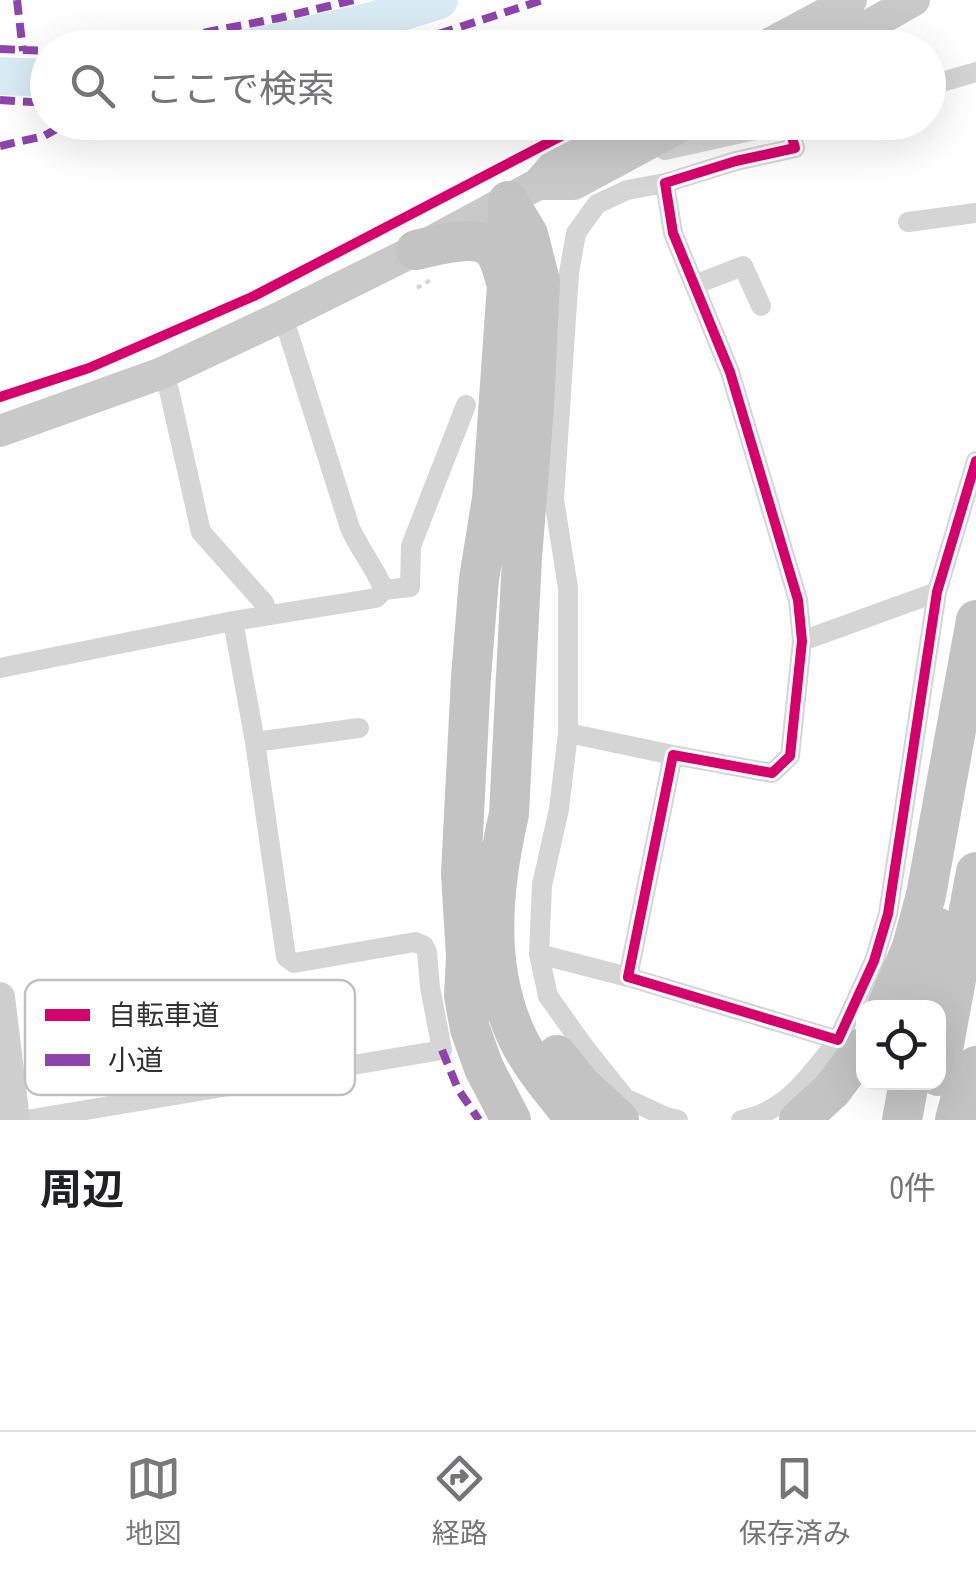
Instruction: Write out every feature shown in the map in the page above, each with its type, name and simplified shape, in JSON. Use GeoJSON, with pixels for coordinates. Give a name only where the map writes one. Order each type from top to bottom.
{"type":"FeatureCollection","features":[{"type":"Feature","properties":{"kind":"highway"},"geometry":{"type":"LineString","coordinates":[[511,1120],[484,1068],[470,1030],[464,996],[461,874],[479,579],[492,499],[507,285],[523,192]]}},
{"type":"Feature","properties":{"kind":"highway"},"geometry":{"type":"LineString","coordinates":[[523,192],[540,281],[509,814],[501,851],[494,939],[500,989],[509,1015],[529,1058],[576,1120]]}},
{"type":"Feature","properties":{"kind":"highway"},"geometry":{"type":"LineString","coordinates":[[416,250],[455,242],[490,247],[507,285]]}},
{"type":"Feature","properties":{"kind":"highway"},"geometry":{"type":"LineString","coordinates":[[889,1000],[912,947],[926,895],[976,620]]}},
{"type":"Feature","properties":{"kind":"highway"},"geometry":{"type":"LineString","coordinates":[[924,1000],[976,712]]}},
{"type":"Feature","properties":{"kind":"highway"},"geometry":{"type":"LineString","coordinates":[[946,1035],[976,872]]}},
{"type":"Feature","properties":{"kind":"highway"},"geometry":{"type":"LineString","coordinates":[[496,898],[512,966],[531,1010],[566,1068],[620,1120]]}},
{"type":"Feature","properties":{"kind":"highway"},"geometry":{"type":"LineString","coordinates":[[466,957],[500,1057],[543,1120]]}},
{"type":"Feature","properties":{"kind":"highway"},"geometry":{"type":"LineString","coordinates":[[800,1120],[832,1090],[850,1044]]}},
{"type":"Feature","properties":{"kind":"highway"},"geometry":{"type":"LineString","coordinates":[[956,1120],[960,1100],[976,1066]]}},
{"type":"Feature","properties":{"kind":"highway"},"geometry":{"type":"LineString","coordinates":[[902,1120],[908,1090]]}},
{"type":"Feature","properties":{"kind":"highway"},"geometry":{"type":"LineString","coordinates":[[930,1120],[936,1090]]}},
{"type":"Feature","properties":{"kind":"main road"},"geometry":{"type":"LineString","coordinates":[[795,30],[851,0]]}},
{"type":"Feature","properties":{"kind":"main road"},"geometry":{"type":"LineString","coordinates":[[861,30],[914,0]]}},
{"type":"Feature","properties":{"kind":"main road"},"geometry":{"type":"LineString","coordinates":[[0,431],[162,373],[281,317],[523,192],[564,153],[588,140]]}},
{"type":"Feature","properties":{"kind":"main road"},"geometry":{"type":"LineString","coordinates":[[523,192],[574,184],[655,140]]}},
{"type":"Feature","properties":{"kind":"street"},"geometry":{"type":"LineString","coordinates":[[946,81],[976,72]]}},
{"type":"Feature","properties":{"kind":"street"},"geometry":{"type":"LineString","coordinates":[[665,150],[711,140]]}},
{"type":"Feature","properties":{"kind":"street"},"geometry":{"type":"LineString","coordinates":[[678,1120],[625,1098],[548,996],[539,954],[542,886],[559,810],[568,733],[568,588],[554,499],[569,273],[576,233],[597,204],[627,190],[794,148],[793,140]]}},
{"type":"Feature","properties":{"kind":"street"},"geometry":{"type":"LineString","coordinates":[[568,733],[772,773],[790,756],[802,641],[798,600],[730,372],[673,233],[664,183]]}},
{"type":"Feature","properties":{"kind":"street"},"geometry":{"type":"LineString","coordinates":[[908,222],[976,213]]}},
{"type":"Feature","properties":{"kind":"street"},"geometry":{"type":"LineString","coordinates":[[694,285],[743,266],[761,306]]}},
{"type":"Feature","properties":{"kind":"street"},"geometry":{"type":"LineString","coordinates":[[281,317],[350,528],[384,590]]}},
{"type":"Feature","properties":{"kind":"street"},"geometry":{"type":"LineString","coordinates":[[162,373],[201,532],[264,603],[268,615]]}},
{"type":"Feature","properties":{"kind":"street"},"geometry":{"type":"LineString","coordinates":[[0,668],[233,621],[376,598],[384,590],[410,587],[411,546],[466,405]]}},
{"type":"Feature","properties":{"kind":"street"},"geometry":{"type":"LineString","coordinates":[[741,1120],[758,1117],[796,1094],[850,1044],[888,914],[936,592],[976,460]]}},
{"type":"Feature","properties":{"kind":"street"},"geometry":{"type":"LineString","coordinates":[[802,641],[936,592]]}},
{"type":"Feature","properties":{"kind":"street"},"geometry":{"type":"LineString","coordinates":[[233,621],[287,959],[294,963],[414,942],[428,952],[430,988],[442,1050],[355,1065]]}},
{"type":"Feature","properties":{"kind":"street"},"geometry":{"type":"LineString","coordinates":[[254,742],[359,728]]}},
{"type":"Feature","properties":{"kind":"street"},"geometry":{"type":"LineString","coordinates":[[628,977],[673,754]]}},
{"type":"Feature","properties":{"kind":"street"},"geometry":{"type":"LineString","coordinates":[[539,954],[850,1044]]}},
{"type":"Feature","properties":{"kind":"street"},"geometry":{"type":"LineString","coordinates":[[0,997],[15,1120]]}},
{"type":"Feature","properties":{"kind":"street"},"geometry":{"type":"LineString","coordinates":[[26,1120],[175,1095]]}},
{"type":"Feature","properties":{"kind":"waterway"},"geometry":{"type":"LineString","coordinates":[[331,30],[439,0]]}},
{"type":"Feature","properties":{"kind":"waterway"},"geometry":{"type":"LineString","coordinates":[[0,76],[30,77]]}},
{"type":"Feature","properties":{"kind":"marked path"},"geometry":{"type":"LineString","coordinates":[[17,0],[23,51]]}},
{"type":"Feature","properties":{"kind":"marked path"},"geometry":{"type":"LineString","coordinates":[[218,30],[354,0]]}},
{"type":"Feature","properties":{"kind":"marked path"},"geometry":{"type":"LineString","coordinates":[[450,30],[543,0]]}},
{"type":"Feature","properties":{"kind":"marked path"},"geometry":{"type":"LineString","coordinates":[[0,49],[30,50]]}},
{"type":"Feature","properties":{"kind":"marked path"},"geometry":{"type":"LineString","coordinates":[[0,100],[30,102]]}},
{"type":"Feature","properties":{"kind":"marked path"},"geometry":{"type":"LineString","coordinates":[[0,146],[30,139]]}},
{"type":"Feature","properties":{"kind":"marked path"},"geometry":{"type":"LineString","coordinates":[[442,1050],[458,1089],[479,1120]]}},
{"type":"Feature","properties":{"kind":"cycle path"},"geometry":{"type":"LineString","coordinates":[[0,397],[89,368],[254,296],[553,140]]}},
{"type":"Feature","properties":{"kind":"cycle path"},"geometry":{"type":"LineString","coordinates":[[793,140],[795,148],[665,183],[673,233],[730,372],[798,600],[802,641],[790,756],[772,773],[673,755],[628,977],[838,1040],[874,961],[888,914],[937,592],[976,461]]}}]}
